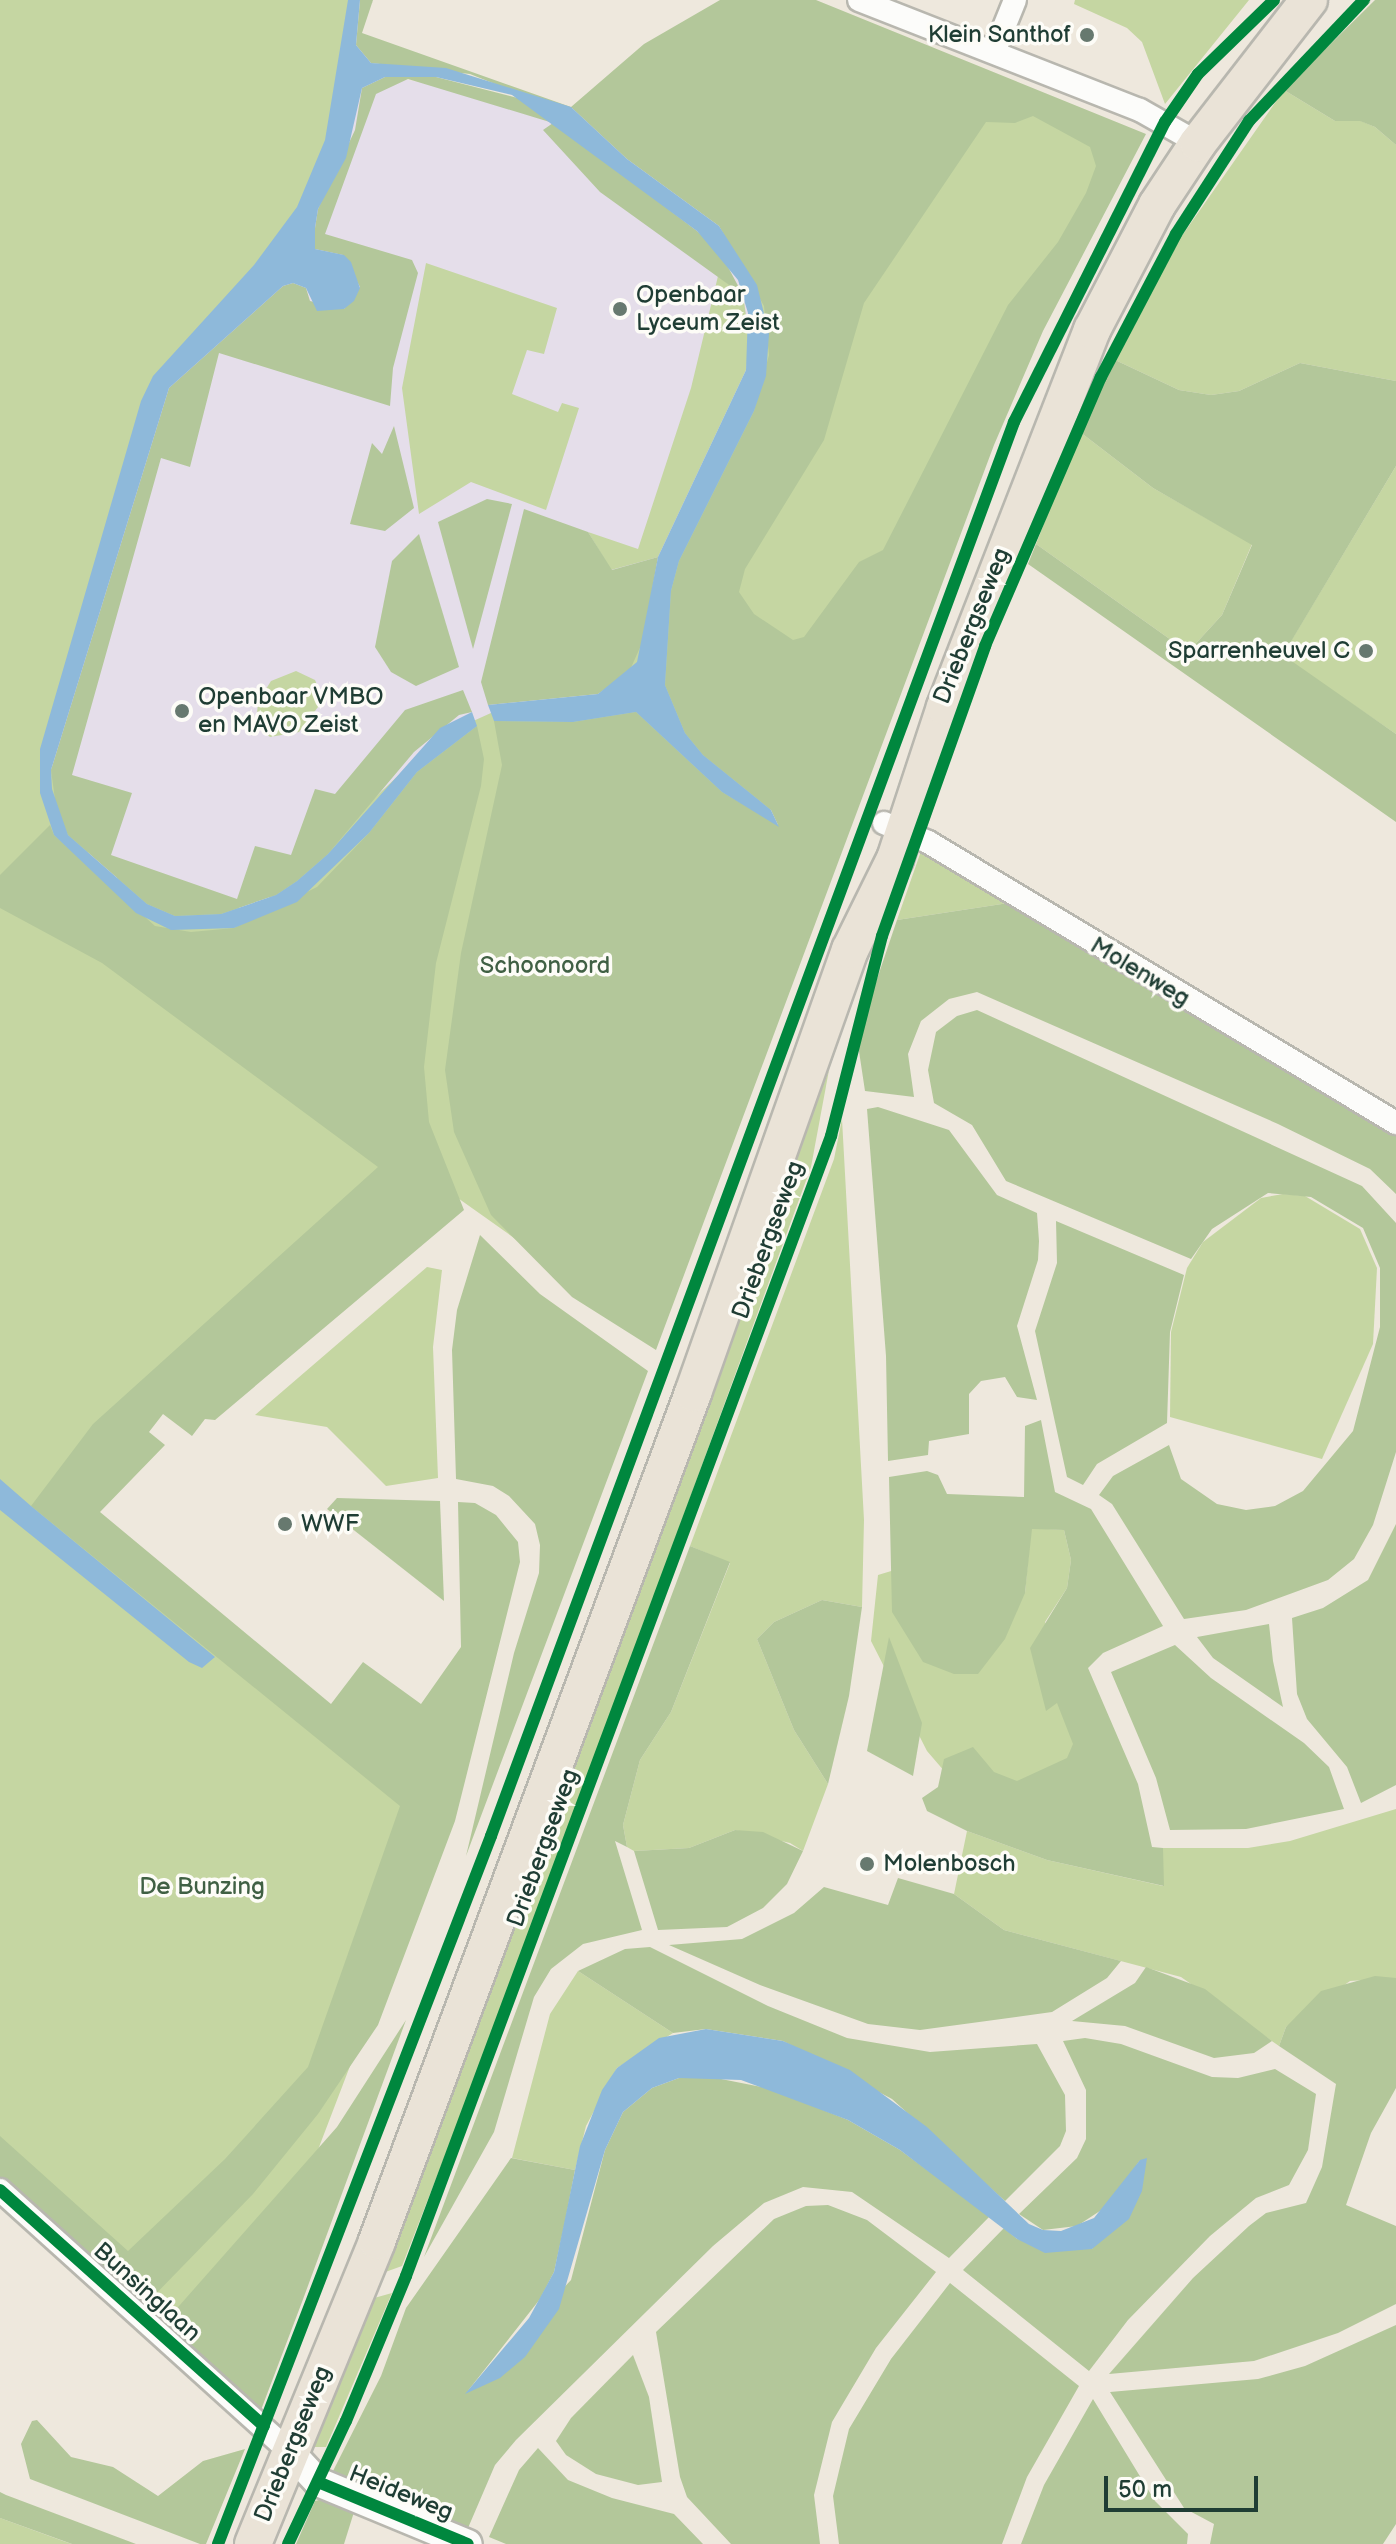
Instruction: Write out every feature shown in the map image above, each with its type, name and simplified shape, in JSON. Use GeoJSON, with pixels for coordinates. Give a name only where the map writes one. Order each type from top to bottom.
{"type":"FeatureCollection","features":[{"type":"Feature","properties":{"kind":"main road","name":"Driebergseweg"},"geometry":{"type":"LineString","coordinates":[[253,2544],[389,2211],[693,1393],[850,950],[860,899],[895,827],[912,752],[945,707],[1092,330],[1157,205],[1198,143],[1309,0]]}},
{"type":"Feature","properties":{"kind":"street"},"geometry":{"type":"LineString","coordinates":[[859,0],[1140,110],[1198,143]]}},
{"type":"Feature","properties":{"kind":"street"},"geometry":{"type":"LineString","coordinates":[[994,52],[1015,0]]}},
{"type":"Feature","properties":{"kind":"street","name":"Molenweg"},"geometry":{"type":"LineString","coordinates":[[895,827],[1396,1123]]}},
{"type":"Feature","properties":{"kind":"street","name":"Bunsinglaan"},"geometry":{"type":"LineString","coordinates":[[0,2190],[291,2453]]}},
{"type":"Feature","properties":{"kind":"street","name":"Heideweg"},"geometry":{"type":"LineString","coordinates":[[291,2453],[318,2482],[468,2544]]}},
{"type":"Feature","properties":{"kind":"shaded area"},"geometry":{"type":"Polygon","coordinates":[[[352,70],[547,105],[716,235],[756,304],[670,566],[303,885],[151,917],[47,758],[146,407],[352,70]]]}},
{"type":"Feature","properties":{"kind":"green space","name":"De Bunzing"},"geometry":{"type":"Polygon","coordinates":[[[0,0],[353,0],[352,70],[305,221],[166,376],[47,758],[97,873],[254,912],[440,736],[502,708],[610,701],[753,382],[780,0],[1135,140],[531,1250],[407,1162],[49,1502],[443,1823],[316,2155],[174,2324],[0,2164],[0,0]]]}},
{"type":"Feature","properties":{"kind":"green space","name":"Schoonoord"},"geometry":{"type":"Polygon","coordinates":[[[360,0],[373,0],[362,33],[571,107],[644,44],[720,0],[816,0],[1146,134],[1043,331],[994,445],[656,1350],[572,1297],[491,1215],[454,1132],[445,1070],[461,953],[502,765],[494,721],[573,722],[636,712],[722,792],[778,825],[771,810],[703,755],[685,733],[665,685],[671,591],[679,561],[754,411],[769,355],[764,306],[719,226],[627,159],[572,108],[555,123],[697,231],[721,254],[743,295],[600,192],[543,130],[553,123],[408,79],[376,94],[325,234],[412,260],[418,273],[393,368],[390,406],[219,353],[190,467],[161,458],[72,775],[132,793],[111,855],[237,899],[255,846],[291,855],[315,789],[335,794],[405,710],[463,690],[472,712],[459,715],[414,752],[328,854],[297,881],[276,895],[221,914],[175,916],[147,904],[68,835],[56,807],[51,770],[169,388],[283,286],[293,283],[306,288],[310,301],[344,309],[360,287],[343,255],[315,249],[315,228],[318,209],[355,130],[362,88],[385,77],[436,77],[553,107],[470,74],[371,63],[356,45],[360,0]],[[1033,116],[1015,123],[986,122],[864,303],[824,440],[745,569],[739,592],[754,614],[793,640],[804,637],[859,562],[883,550],[1008,305],[1058,242],[1086,193],[1096,166],[1090,147],[1033,116]]]}},
{"type":"Feature","properties":{"kind":"green space"},"geometry":{"type":"Polygon","coordinates":[[[1075,0],[1249,0],[1165,104],[1142,42],[1127,28],[1074,4],[1075,0]]]}},
{"type":"Feature","properties":{"kind":"green space"},"geometry":{"type":"Polygon","coordinates":[[[1375,0],[1396,0],[1396,145],[1375,127],[1360,121],[1335,121],[1284,90],[1375,0]]]}},
{"type":"Feature","properties":{"kind":"green space"},"geometry":{"type":"Polygon","coordinates":[[[1284,90],[1335,121],[1361,121],[1375,127],[1396,145],[1396,381],[1300,363],[1239,391],[1211,395],[1179,390],[1113,359],[1179,240],[1284,90]]]}},
{"type":"Feature","properties":{"kind":"green space"},"geometry":{"type":"Polygon","coordinates":[[[426,263],[557,308],[544,354],[527,350],[512,394],[558,412],[562,403],[579,408],[546,510],[471,482],[419,514],[402,388],[426,263]]]}},
{"type":"Feature","properties":{"kind":"green space"},"geometry":{"type":"Polygon","coordinates":[[[718,276],[743,295],[750,342],[746,370],[658,557],[611,570],[588,532],[638,549],[691,388],[718,276]]]}},
{"type":"Feature","properties":{"kind":"green space"},"geometry":{"type":"Polygon","coordinates":[[[1113,359],[1179,390],[1211,395],[1239,391],[1300,363],[1396,381],[1396,466],[1283,655],[1396,734],[1396,822],[1028,564],[1036,544],[1188,652],[1222,615],[1252,545],[1153,488],[1080,432],[1113,359]]]}},
{"type":"Feature","properties":{"kind":"green space"},"geometry":{"type":"Polygon","coordinates":[[[394,426],[414,508],[385,531],[350,524],[372,443],[382,454],[394,426]]]}},
{"type":"Feature","properties":{"kind":"green space"},"geometry":{"type":"Polygon","coordinates":[[[1080,432],[1153,488],[1252,544],[1222,615],[1188,652],[1036,544],[1080,432]]]}},
{"type":"Feature","properties":{"kind":"green space"},"geometry":{"type":"Polygon","coordinates":[[[1396,466],[1396,734],[1282,656],[1396,466]]]}},
{"type":"Feature","properties":{"kind":"green space"},"geometry":{"type":"Polygon","coordinates":[[[487,499],[512,504],[473,649],[438,522],[487,499]]]}},
{"type":"Feature","properties":{"kind":"green space"},"geometry":{"type":"Polygon","coordinates":[[[524,509],[588,532],[612,570],[658,557],[643,641],[629,672],[598,694],[488,705],[481,682],[524,509]]]}},
{"type":"Feature","properties":{"kind":"green space"},"geometry":{"type":"Polygon","coordinates":[[[419,534],[459,667],[416,686],[391,672],[375,647],[392,561],[419,534]]]}},
{"type":"Feature","properties":{"kind":"green space"},"geometry":{"type":"Polygon","coordinates":[[[296,671],[315,680],[321,694],[318,707],[299,732],[270,737],[256,725],[258,702],[271,681],[296,671]]]}},
{"type":"Feature","properties":{"kind":"green space"},"geometry":{"type":"Polygon","coordinates":[[[477,726],[484,759],[481,786],[436,963],[424,1067],[429,1122],[464,1210],[215,1420],[205,1419],[192,1436],[163,1414],[149,1432],[165,1445],[100,1512],[331,1704],[363,1662],[421,1704],[461,1647],[458,1502],[475,1503],[496,1515],[518,1542],[520,1562],[455,1821],[378,2025],[318,2114],[253,2194],[145,2305],[0,2177],[0,2136],[128,2251],[225,2159],[308,2067],[400,1806],[31,1506],[93,1424],[378,1167],[102,963],[0,908],[0,875],[50,825],[54,835],[155,926],[191,932],[234,928],[317,887],[369,833],[417,772],[477,726]]]}},
{"type":"Feature","properties":{"kind":"green space"},"geometry":{"type":"Polygon","coordinates":[[[921,851],[982,883],[1015,902],[897,920],[921,851]]]}},
{"type":"Feature","properties":{"kind":"green space"},"geometry":{"type":"Polygon","coordinates":[[[1015,902],[1396,1127],[1396,1194],[1370,1169],[1278,1124],[977,992],[949,999],[921,1021],[908,1054],[914,1097],[865,1091],[857,1038],[897,920],[1015,902]]]}},
{"type":"Feature","properties":{"kind":"green space"},"geometry":{"type":"Polygon","coordinates":[[[977,1010],[1362,1186],[1396,1223],[1396,1452],[1373,1525],[1354,1559],[1328,1580],[1246,1610],[1184,1619],[1112,1504],[1099,1495],[1113,1476],[1169,1445],[1181,1479],[1217,1504],[1246,1510],[1275,1506],[1303,1491],[1353,1431],[1380,1327],[1380,1268],[1363,1228],[1311,1197],[1268,1193],[1212,1229],[1191,1259],[1006,1181],[972,1125],[934,1103],[928,1070],[936,1032],[957,1016],[977,1010]]]}},
{"type":"Feature","properties":{"kind":"green space"},"geometry":{"type":"Polygon","coordinates":[[[829,1070],[811,1167],[520,1963],[402,2266],[377,2275],[829,1070]]]}},
{"type":"Feature","properties":{"kind":"green space"},"geometry":{"type":"Polygon","coordinates":[[[878,1107],[949,1130],[997,1195],[1037,1213],[1039,1241],[1038,1260],[1017,1326],[1037,1400],[1017,1397],[1005,1377],[981,1381],[969,1394],[969,1434],[929,1441],[928,1455],[888,1461],[886,1356],[867,1109],[878,1107]]]}},
{"type":"Feature","properties":{"kind":"green space"},"geometry":{"type":"Polygon","coordinates":[[[842,1119],[864,1520],[862,1607],[822,1600],[774,1622],[757,1639],[794,1730],[828,1784],[803,1851],[790,1843],[735,1830],[689,1848],[634,1851],[627,1847],[623,1825],[640,1760],[671,1712],[730,1563],[690,1546],[834,1159],[842,1119]]]}},
{"type":"Feature","properties":{"kind":"green space"},"geometry":{"type":"Polygon","coordinates":[[[1283,1194],[1305,1196],[1360,1229],[1377,1268],[1373,1344],[1322,1459],[1170,1417],[1171,1332],[1187,1268],[1203,1242],[1261,1198],[1283,1194]]]}},
{"type":"Feature","properties":{"kind":"green space"},"geometry":{"type":"Polygon","coordinates":[[[1056,1221],[1184,1275],[1170,1332],[1167,1423],[1097,1464],[1083,1485],[1067,1477],[1035,1331],[1057,1263],[1056,1221]]]}},
{"type":"Feature","properties":{"kind":"green space"},"geometry":{"type":"Polygon","coordinates":[[[480,1235],[540,1294],[648,1371],[466,1856],[514,1653],[539,1573],[540,1545],[535,1524],[509,1496],[493,1486],[456,1479],[452,1350],[457,1310],[480,1235]]]}},
{"type":"Feature","properties":{"kind":"green space"},"geometry":{"type":"Polygon","coordinates":[[[427,1267],[442,1270],[433,1347],[438,1478],[386,1486],[327,1427],[255,1415],[427,1267]]]}},
{"type":"Feature","properties":{"kind":"green space"},"geometry":{"type":"Polygon","coordinates":[[[1041,1420],[1055,1492],[1091,1509],[1163,1626],[1103,1653],[1088,1668],[1138,1784],[1152,1847],[1163,1848],[1164,1886],[1047,1860],[967,1831],[927,1811],[922,1798],[938,1787],[944,1759],[973,1747],[994,1772],[1017,1781],[1067,1758],[1073,1744],[1057,1703],[1046,1711],[1030,1648],[1067,1588],[1071,1560],[1064,1530],[1032,1529],[1025,1593],[1005,1639],[978,1674],[954,1674],[923,1662],[892,1612],[889,1477],[927,1471],[938,1475],[947,1494],[1024,1497],[1025,1426],[1041,1420]]]}},
{"type":"Feature","properties":{"kind":"green space"},"geometry":{"type":"Polygon","coordinates":[[[337,1498],[440,1501],[444,1601],[327,1509],[337,1498]]]}},
{"type":"Feature","properties":{"kind":"green space"},"geometry":{"type":"Polygon","coordinates":[[[1396,1524],[1396,1785],[1361,1803],[1347,1767],[1307,1719],[1297,1694],[1292,1618],[1323,1608],[1368,1580],[1396,1524]]]}},
{"type":"Feature","properties":{"kind":"green space"},"geometry":{"type":"Polygon","coordinates":[[[1031,1528],[1064,1530],[1071,1560],[1067,1588],[1045,1622],[1081,1757],[988,1822],[927,1751],[871,1641],[878,1575],[954,1552],[1025,1593],[1031,1528]]]}},
{"type":"Feature","properties":{"kind":"green space"},"geometry":{"type":"Polygon","coordinates":[[[690,1546],[730,1562],[671,1712],[640,1760],[623,1825],[627,1847],[615,1841],[642,1930],[583,1944],[551,1969],[534,1997],[494,2132],[424,2257],[690,1546]]]}},
{"type":"Feature","properties":{"kind":"green space"},"geometry":{"type":"Polygon","coordinates":[[[822,1600],[862,1607],[849,1696],[828,1784],[794,1730],[757,1639],[774,1622],[822,1600]]]}},
{"type":"Feature","properties":{"kind":"green space"},"geometry":{"type":"Polygon","coordinates":[[[1269,1624],[1283,1707],[1213,1658],[1197,1637],[1269,1624]]]}},
{"type":"Feature","properties":{"kind":"green space"},"geometry":{"type":"Polygon","coordinates":[[[889,1637],[922,1723],[913,1776],[867,1751],[889,1637]]]}},
{"type":"Feature","properties":{"kind":"green space"},"geometry":{"type":"Polygon","coordinates":[[[1175,1645],[1211,1678],[1304,1743],[1329,1767],[1344,1809],[1246,1829],[1170,1830],[1156,1778],[1111,1672],[1175,1645]]]}},
{"type":"Feature","properties":{"kind":"green space"},"geometry":{"type":"Polygon","coordinates":[[[1396,1809],[1396,1978],[1350,1981],[1286,2027],[1279,2046],[1181,1977],[1004,1930],[954,1894],[967,1831],[1047,1860],[1163,1886],[1163,1848],[1248,1848],[1290,1841],[1396,1809]]]}},
{"type":"Feature","properties":{"kind":"green space"},"geometry":{"type":"Polygon","coordinates":[[[735,1830],[763,1832],[803,1851],[787,1884],[763,1908],[727,1927],[658,1930],[634,1851],[689,1848],[735,1830]]]}},
{"type":"Feature","properties":{"kind":"green space"},"geometry":{"type":"Polygon","coordinates":[[[898,1878],[954,1894],[1004,1930],[1121,1961],[1107,1978],[1052,2012],[920,2030],[868,2024],[760,1985],[669,1945],[742,1939],[794,1913],[824,1887],[888,1905],[898,1878]]]}},
{"type":"Feature","properties":{"kind":"green space"},"geometry":{"type":"Polygon","coordinates":[[[650,1947],[768,2006],[847,2038],[930,2052],[1037,2044],[1065,2095],[1066,2131],[1060,2146],[1005,2201],[892,2099],[783,2041],[706,2029],[673,2033],[578,1971],[625,1949],[650,1947]]]}},
{"type":"Feature","properties":{"kind":"green space"},"geometry":{"type":"Polygon","coordinates":[[[1146,1967],[1205,1989],[1272,2041],[1254,2053],[1214,2058],[1125,2026],[1072,2021],[1135,1983],[1146,1967]]]}},
{"type":"Feature","properties":{"kind":"green space"},"geometry":{"type":"Polygon","coordinates":[[[578,1971],[673,2033],[617,2068],[586,2126],[575,2170],[512,2158],[550,2014],[578,1971]]]}},
{"type":"Feature","properties":{"kind":"green space"},"geometry":{"type":"Polygon","coordinates":[[[1375,1976],[1396,1978],[1396,2088],[1371,2133],[1346,2205],[1396,2226],[1396,2304],[1338,2333],[1254,2361],[1109,2374],[1193,2278],[1249,2226],[1266,2213],[1306,2203],[1322,2167],[1336,2084],[1279,2046],[1286,2027],[1321,1991],[1375,1976]]]}},
{"type":"Feature","properties":{"kind":"green space"},"geometry":{"type":"Polygon","coordinates":[[[406,2020],[261,2410],[164,2323],[337,2127],[406,2020]]]}},
{"type":"Feature","properties":{"kind":"green space"},"geometry":{"type":"Polygon","coordinates":[[[1085,2038],[1121,2044],[1212,2077],[1238,2078],[1275,2069],[1316,2094],[1308,2150],[1289,2185],[1256,2198],[1210,2236],[1128,2320],[1089,2371],[963,2270],[1004,2228],[1017,2239],[1092,2249],[1140,2160],[1109,2205],[1077,2226],[1043,2230],[1019,2214],[1077,2158],[1086,2139],[1086,2090],[1063,2041],[1085,2038]]]}},
{"type":"Feature","properties":{"kind":"green space"},"geometry":{"type":"Polygon","coordinates":[[[711,2077],[771,2089],[848,2120],[900,2150],[990,2216],[949,2258],[852,2192],[803,2187],[764,2203],[713,2246],[516,2440],[495,2465],[468,2528],[333,2471],[381,2376],[406,2308],[511,2158],[575,2170],[554,2272],[540,2299],[467,2392],[571,2280],[605,2150],[623,2112],[652,2088],[679,2078],[711,2077]]]}},
{"type":"Feature","properties":{"kind":"green space"},"geometry":{"type":"Polygon","coordinates":[[[828,2205],[867,2220],[936,2272],[876,2348],[832,2422],[814,2495],[820,2544],[731,2544],[687,2497],[680,2477],[656,2332],[774,2219],[806,2206],[828,2205]]]}},
{"type":"Feature","properties":{"kind":"green space"},"geometry":{"type":"Polygon","coordinates":[[[950,2283],[1079,2386],[1027,2477],[1002,2544],[839,2544],[833,2496],[849,2429],[891,2359],[950,2283]]]}},
{"type":"Feature","properties":{"kind":"green space"},"geometry":{"type":"Polygon","coordinates":[[[392,2293],[326,2447],[311,2447],[367,2300],[392,2293]]]}},
{"type":"Feature","properties":{"kind":"green space"},"geometry":{"type":"Polygon","coordinates":[[[1396,2325],[1396,2524],[1383,2544],[1210,2544],[1214,2524],[1184,2508],[1110,2392],[1258,2379],[1305,2366],[1396,2325]]]}},
{"type":"Feature","properties":{"kind":"green space"},"geometry":{"type":"Polygon","coordinates":[[[633,2355],[649,2397],[662,2482],[638,2485],[596,2474],[566,2455],[556,2441],[571,2418],[633,2355]]]}},
{"type":"Feature","properties":{"kind":"green space"},"geometry":{"type":"Polygon","coordinates":[[[1093,2399],[1155,2501],[1188,2534],[1187,2544],[1021,2544],[1044,2485],[1093,2399]]]}},
{"type":"Feature","properties":{"kind":"green space"},"geometry":{"type":"Polygon","coordinates":[[[37,2420],[71,2457],[113,2467],[158,2496],[203,2461],[245,2449],[206,2544],[200,2544],[30,2479],[21,2444],[32,2421],[37,2420]]]}},
{"type":"Feature","properties":{"kind":"green space"},"geometry":{"type":"Polygon","coordinates":[[[538,2448],[568,2480],[612,2498],[674,2514],[703,2544],[506,2544],[489,2537],[519,2470],[538,2448]]]}},
{"type":"Feature","properties":{"kind":"green space"},"geometry":{"type":"Polygon","coordinates":[[[0,2492],[136,2544],[72,2544],[0,2518],[0,2492]]]}},
{"type":"Feature","properties":{"kind":"green space"},"geometry":{"type":"Polygon","coordinates":[[[323,2499],[354,2512],[344,2544],[296,2544],[315,2501],[323,2499]]]}},
{"type":"Feature","properties":{"kind":"green space"},"geometry":{"type":"Polygon","coordinates":[[[0,2518],[63,2541],[72,2544],[0,2544],[0,2518]]]}},
{"type":"Feature","properties":{"kind":"water"},"geometry":{"type":"Polygon","coordinates":[[[348,0],[360,0],[356,45],[371,63],[446,68],[571,107],[627,159],[719,226],[757,285],[769,334],[766,376],[754,411],[679,561],[671,591],[665,685],[685,733],[703,755],[771,810],[779,827],[722,792],[636,712],[573,722],[494,721],[488,705],[598,694],[637,662],[658,557],[746,370],[748,313],[738,280],[697,231],[512,95],[436,77],[385,77],[362,88],[346,158],[318,209],[315,228],[315,249],[344,255],[351,262],[360,288],[354,301],[344,309],[317,311],[306,288],[293,283],[283,286],[169,388],[51,770],[52,789],[68,835],[147,904],[175,916],[221,914],[276,895],[297,881],[328,854],[440,728],[472,712],[477,726],[417,772],[369,833],[297,902],[234,928],[171,930],[136,913],[54,835],[40,793],[40,749],[141,401],[153,376],[254,265],[297,207],[325,140],[348,0]]]}},
{"type":"Feature","properties":{"kind":"water"},"geometry":{"type":"Polygon","coordinates":[[[0,1479],[215,1657],[202,1668],[189,1662],[0,1510],[0,1479]]]}},
{"type":"Feature","properties":{"kind":"water"},"geometry":{"type":"Polygon","coordinates":[[[706,2029],[783,2041],[850,2070],[927,2127],[1029,2224],[1043,2230],[1061,2231],[1094,2218],[1140,2160],[1147,2158],[1142,2191],[1129,2219],[1092,2249],[1045,2253],[1017,2239],[900,2150],[848,2120],[741,2080],[679,2078],[652,2088],[623,2112],[605,2150],[559,2309],[525,2357],[500,2378],[465,2394],[529,2318],[554,2272],[580,2146],[602,2090],[617,2068],[659,2038],[706,2029]]]}},
{"type":"Feature","properties":{"kind":"cycle path"},"geometry":{"type":"LineString","coordinates":[[218,2544],[491,1836],[1014,422],[1165,122],[1198,74],[1274,0]]}},
{"type":"Feature","properties":{"kind":"cycle path"},"geometry":{"type":"LineString","coordinates":[[288,2544],[346,2421],[406,2276],[831,1136],[882,936],[985,646],[1101,377],[1176,234],[1249,121],[1364,0]]}},
{"type":"Feature","properties":{"kind":"cycle path"},"geometry":{"type":"LineString","coordinates":[[0,2190],[264,2426]]}},
{"type":"Feature","properties":{"kind":"cycle path"},"geometry":{"type":"LineString","coordinates":[[318,2482],[468,2544]]}},
{"type":"Feature","properties":{"kind":"place","name":"Klein Santhof"},"geometry":{"type":"Point","coordinates":[1087,35]}},
{"type":"Feature","properties":{"kind":"place","name":"Openbaar Lyceum Zeist"},"geometry":{"type":"Point","coordinates":[620,309]}},
{"type":"Feature","properties":{"kind":"place","name":"Sparrenheuvel C"},"geometry":{"type":"Point","coordinates":[1366,651]}},
{"type":"Feature","properties":{"kind":"place","name":"Openbaar VMBO en MAVO Zeist"},"geometry":{"type":"Point","coordinates":[182,711]}},
{"type":"Feature","properties":{"kind":"place","name":"WWF"},"geometry":{"type":"Point","coordinates":[285,1524]}},
{"type":"Feature","properties":{"kind":"place","name":"Molenbosch"},"geometry":{"type":"Point","coordinates":[867,1864]}}]}
